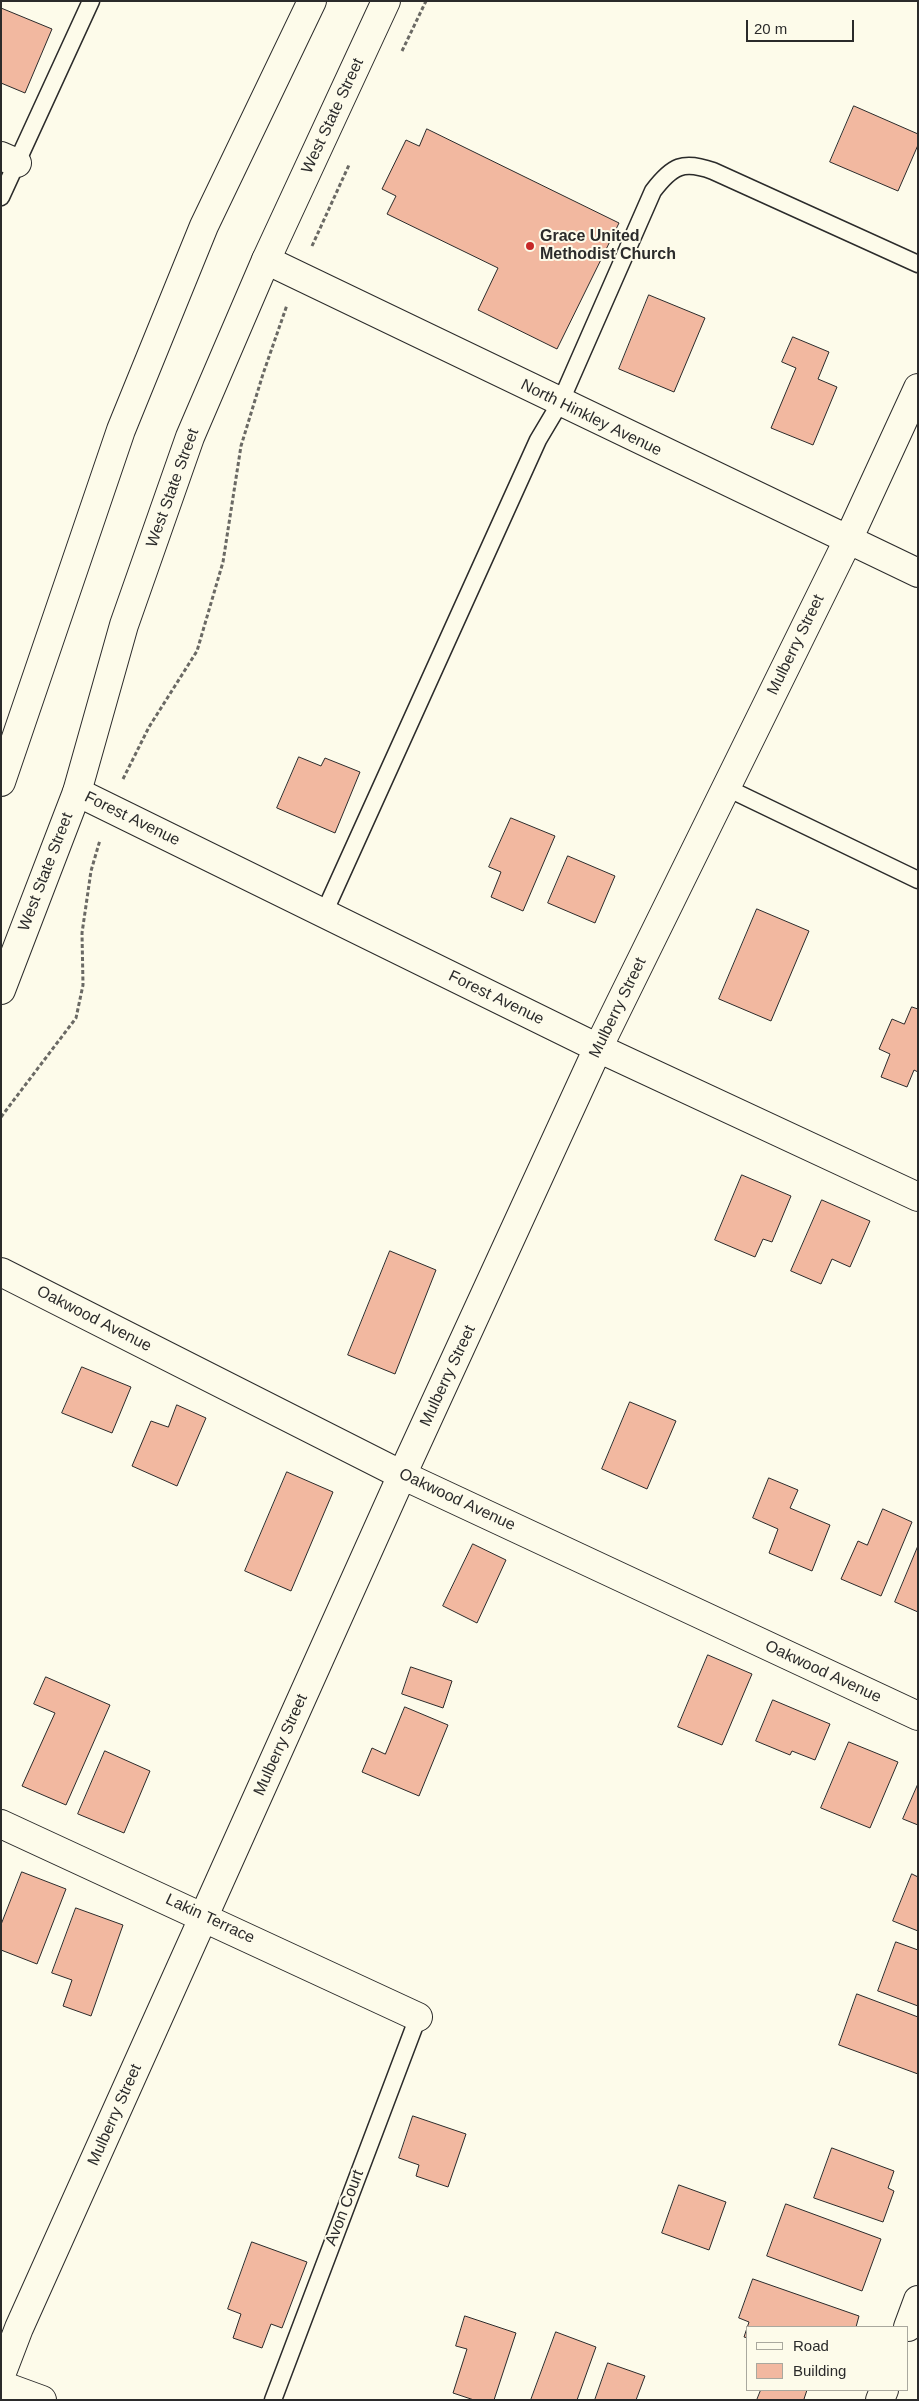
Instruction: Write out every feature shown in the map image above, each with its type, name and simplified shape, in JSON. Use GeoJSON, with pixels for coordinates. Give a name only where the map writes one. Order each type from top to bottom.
{"type":"FeatureCollection","features":[{"type":"Feature","properties":{"kind":"street"},"geometry":{"type":"LineString","coordinates":[[1,782],[121,430],[204,226],[312,1]]}},
{"type":"Feature","properties":{"kind":"street","name":"West State Street"},"geometry":{"type":"LineString","coordinates":[[1,990],[77,792],[124,625],[187,447],[266,260],[386,1]]}},
{"type":"Feature","properties":{"kind":"street","name":"North Hinkley Avenue"},"geometry":{"type":"LineString","coordinates":[[266,260],[560,403],[918,573]]}},
{"type":"Feature","properties":{"kind":"street","name":"Mulberry Street"},"geometry":{"type":"LineString","coordinates":[[1,2375],[19,2328],[402,1475],[598,1048],[848,540],[918,388]]}},
{"type":"Feature","properties":{"kind":"street","name":"Forest Avenue"},"geometry":{"type":"LineString","coordinates":[[77,792],[598,1048],[918,1197]]}},
{"type":"Feature","properties":{"kind":"street","name":"Oakwood Avenue"},"geometry":{"type":"LineString","coordinates":[[1,1272],[402,1475],[918,1716]]}},
{"type":"Feature","properties":{"kind":"street","name":"Lakin Terrace"},"geometry":{"type":"LineString","coordinates":[[1,1824],[418,2016]]}},
{"type":"Feature","properties":{"kind":"street"},"geometry":{"type":"LineString","coordinates":[[908,2326],[918,2300]]}},
{"type":"Feature","properties":{"kind":"street"},"geometry":{"type":"LineString","coordinates":[[1,2384],[42,2400]]}},
{"type":"Feature","properties":{"kind":"lane"},"geometry":{"type":"LineString","coordinates":[[1,197],[9,160],[91,1]]}},
{"type":"Feature","properties":{"kind":"lane"},"geometry":{"type":"LineString","coordinates":[[324,913],[538,440],[560,403],[653,191],[666,174],[679,166],[695,164],[918,264]]}},
{"type":"Feature","properties":{"kind":"lane"},"geometry":{"type":"LineString","coordinates":[[727,788],[918,880]]}},
{"type":"Feature","properties":{"kind":"lane","name":"Avon Court"},"geometry":{"type":"LineString","coordinates":[[273,2400],[418,2016]]}},
{"type":"Feature","properties":{"kind":"path"},"geometry":{"type":"LineString","coordinates":[[400,55],[426,1]]}},
{"type":"Feature","properties":{"kind":"path"},"geometry":{"type":"LineString","coordinates":[[1,1117],[76,1018],[83,985],[82,933],[91,871],[109,807],[149,727],[197,651],[223,562],[242,446],[263,374],[298,275],[351,161]]}},
{"type":"Feature","properties":{"kind":"building"},"geometry":{"type":"Polygon","coordinates":[[[1,8],[52,29],[25,93],[1,83],[1,8]]]}},
{"type":"Feature","properties":{"kind":"building"},"geometry":{"type":"Polygon","coordinates":[[[854,106],[918,134],[918,145],[898,191],[830,162],[854,106]]]}},
{"type":"Feature","properties":{"kind":"building","name":"Grace United Methodist Church"},"geometry":{"type":"Polygon","coordinates":[[[427,129],[619,223],[557,349],[478,310],[498,268],[387,214],[396,196],[382,189],[406,140],[419,146],[427,129]]]}},
{"type":"Feature","properties":{"kind":"building"},"geometry":{"type":"Polygon","coordinates":[[[649,295],[705,318],[674,392],[619,369],[649,295]]]}},
{"type":"Feature","properties":{"kind":"building"},"geometry":{"type":"Polygon","coordinates":[[[793,337],[829,352],[818,379],[837,387],[813,445],[771,428],[796,368],[782,362],[793,337]]]}},
{"type":"Feature","properties":{"kind":"building"},"geometry":{"type":"Polygon","coordinates":[[[299,757],[321,766],[325,758],[360,772],[335,833],[277,808],[299,757]]]}},
{"type":"Feature","properties":{"kind":"building"},"geometry":{"type":"Polygon","coordinates":[[[511,818],[555,836],[523,911],[491,897],[501,872],[489,867],[511,818]]]}},
{"type":"Feature","properties":{"kind":"building"},"geometry":{"type":"Polygon","coordinates":[[[568,856],[615,876],[595,923],[548,903],[568,856]]]}},
{"type":"Feature","properties":{"kind":"building"},"geometry":{"type":"Polygon","coordinates":[[[757,909],[809,931],[771,1021],[719,999],[757,909]]]}},
{"type":"Feature","properties":{"kind":"building"},"geometry":{"type":"Polygon","coordinates":[[[912,1007],[918,1009],[918,1072],[914,1070],[907,1087],[881,1077],[890,1054],[879,1049],[892,1019],[904,1024],[912,1007]]]}},
{"type":"Feature","properties":{"kind":"building"},"geometry":{"type":"Polygon","coordinates":[[[742,1175],[791,1196],[772,1242],[763,1239],[755,1257],[715,1240],[742,1175]]]}},
{"type":"Feature","properties":{"kind":"building"},"geometry":{"type":"Polygon","coordinates":[[[822,1200],[870,1221],[850,1267],[832,1259],[821,1284],[791,1271],[822,1200]]]}},
{"type":"Feature","properties":{"kind":"building"},"geometry":{"type":"Polygon","coordinates":[[[390,1251],[436,1270],[395,1374],[348,1355],[390,1251]]]}},
{"type":"Feature","properties":{"kind":"building"},"geometry":{"type":"Polygon","coordinates":[[[82,1367],[131,1387],[112,1433],[62,1413],[82,1367]]]}},
{"type":"Feature","properties":{"kind":"building"},"geometry":{"type":"Polygon","coordinates":[[[630,1402],[676,1421],[647,1489],[602,1469],[630,1402]]]}},
{"type":"Feature","properties":{"kind":"building"},"geometry":{"type":"Polygon","coordinates":[[[177,1405],[206,1418],[177,1486],[132,1466],[151,1421],[168,1427],[177,1405]]]}},
{"type":"Feature","properties":{"kind":"building"},"geometry":{"type":"Polygon","coordinates":[[[287,1472],[333,1492],[291,1591],[245,1571],[287,1472]]]}},
{"type":"Feature","properties":{"kind":"building"},"geometry":{"type":"Polygon","coordinates":[[[769,1478],[798,1490],[790,1508],[830,1525],[812,1571],[769,1553],[778,1529],[753,1518],[769,1478]]]}},
{"type":"Feature","properties":{"kind":"building"},"geometry":{"type":"Polygon","coordinates":[[[883,1509],[912,1522],[881,1596],[841,1579],[858,1541],[867,1545],[883,1509]]]}},
{"type":"Feature","properties":{"kind":"building"},"geometry":{"type":"Polygon","coordinates":[[[473,1544],[506,1560],[477,1623],[443,1606],[473,1544]]]}},
{"type":"Feature","properties":{"kind":"building"},"geometry":{"type":"Polygon","coordinates":[[[918,1546],[918,1612],[895,1602],[918,1546]]]}},
{"type":"Feature","properties":{"kind":"building"},"geometry":{"type":"Polygon","coordinates":[[[708,1655],[752,1674],[722,1745],[678,1727],[708,1655]]]}},
{"type":"Feature","properties":{"kind":"building"},"geometry":{"type":"Polygon","coordinates":[[[411,1667],[452,1681],[443,1708],[402,1694],[411,1667]]]}},
{"type":"Feature","properties":{"kind":"building"},"geometry":{"type":"Polygon","coordinates":[[[46,1677],[110,1705],[66,1805],[22,1786],[55,1713],[34,1704],[46,1677]]]}},
{"type":"Feature","properties":{"kind":"building"},"geometry":{"type":"Polygon","coordinates":[[[773,1700],[830,1724],[815,1760],[792,1751],[790,1755],[756,1741],[773,1700]]]}},
{"type":"Feature","properties":{"kind":"building"},"geometry":{"type":"Polygon","coordinates":[[[405,1707],[448,1725],[419,1796],[362,1772],[372,1748],[385,1754],[405,1707]]]}},
{"type":"Feature","properties":{"kind":"building"},"geometry":{"type":"Polygon","coordinates":[[[849,1742],[898,1762],[870,1828],[821,1808],[849,1742]]]}},
{"type":"Feature","properties":{"kind":"building"},"geometry":{"type":"Polygon","coordinates":[[[105,1751],[150,1771],[124,1833],[78,1814],[105,1751]]]}},
{"type":"Feature","properties":{"kind":"building"},"geometry":{"type":"Polygon","coordinates":[[[918,1784],[918,1825],[903,1819],[918,1784]]]}},
{"type":"Feature","properties":{"kind":"building"},"geometry":{"type":"Polygon","coordinates":[[[22,1872],[66,1889],[37,1964],[1,1950],[1,1925],[22,1872]]]}},
{"type":"Feature","properties":{"kind":"building"},"geometry":{"type":"Polygon","coordinates":[[[912,1874],[918,1877],[918,1931],[893,1921],[912,1874]]]}},
{"type":"Feature","properties":{"kind":"building"},"geometry":{"type":"Polygon","coordinates":[[[76,1908],[123,1925],[91,2016],[63,2006],[72,1980],[52,1973],[76,1908]]]}},
{"type":"Feature","properties":{"kind":"building"},"geometry":{"type":"Polygon","coordinates":[[[896,1942],[918,1950],[918,2006],[878,1991],[896,1942]]]}},
{"type":"Feature","properties":{"kind":"building"},"geometry":{"type":"Polygon","coordinates":[[[857,1994],[918,2017],[918,2074],[839,2045],[857,1994]]]}},
{"type":"Feature","properties":{"kind":"building"},"geometry":{"type":"Polygon","coordinates":[[[413,2116],[466,2134],[448,2187],[416,2176],[419,2165],[399,2158],[413,2116]]]}},
{"type":"Feature","properties":{"kind":"building"},"geometry":{"type":"Polygon","coordinates":[[[832,2148],[894,2171],[888,2188],[894,2191],[883,2222],[814,2198],[832,2148]]]}},
{"type":"Feature","properties":{"kind":"building"},"geometry":{"type":"Polygon","coordinates":[[[679,2185],[726,2202],[709,2250],[662,2233],[679,2185]]]}},
{"type":"Feature","properties":{"kind":"building"},"geometry":{"type":"Polygon","coordinates":[[[786,2204],[881,2239],[862,2291],[767,2256],[786,2204]]]}},
{"type":"Feature","properties":{"kind":"building"},"geometry":{"type":"Polygon","coordinates":[[[252,2242],[307,2262],[282,2328],[271,2324],[262,2348],[233,2338],[241,2314],[228,2309],[252,2242]]]}},
{"type":"Feature","properties":{"kind":"building"},"geometry":{"type":"Polygon","coordinates":[[[753,2279],[859,2316],[856,2326],[748,2326],[749,2322],[739,2318],[753,2279]]]}},
{"type":"Feature","properties":{"kind":"building"},"geometry":{"type":"Polygon","coordinates":[[[465,2316],[516,2333],[494,2400],[474,2400],[453,2393],[467,2349],[456,2346],[465,2316]]]}},
{"type":"Feature","properties":{"kind":"building"},"geometry":{"type":"Polygon","coordinates":[[[556,2332],[596,2347],[577,2400],[531,2400],[556,2332]]]}},
{"type":"Feature","properties":{"kind":"building"},"geometry":{"type":"Polygon","coordinates":[[[608,2363],[645,2376],[636,2400],[595,2400],[608,2363]]]}},
{"type":"Feature","properties":{"kind":"building"},"geometry":{"type":"Polygon","coordinates":[[[761,2391],[807,2391],[804,2399],[806,2400],[757,2400],[761,2391]]]}},
{"type":"Feature","properties":{"kind":"place","name":"Grace United Methodist Church"},"geometry":{"type":"Point","coordinates":[530,246]}}]}
